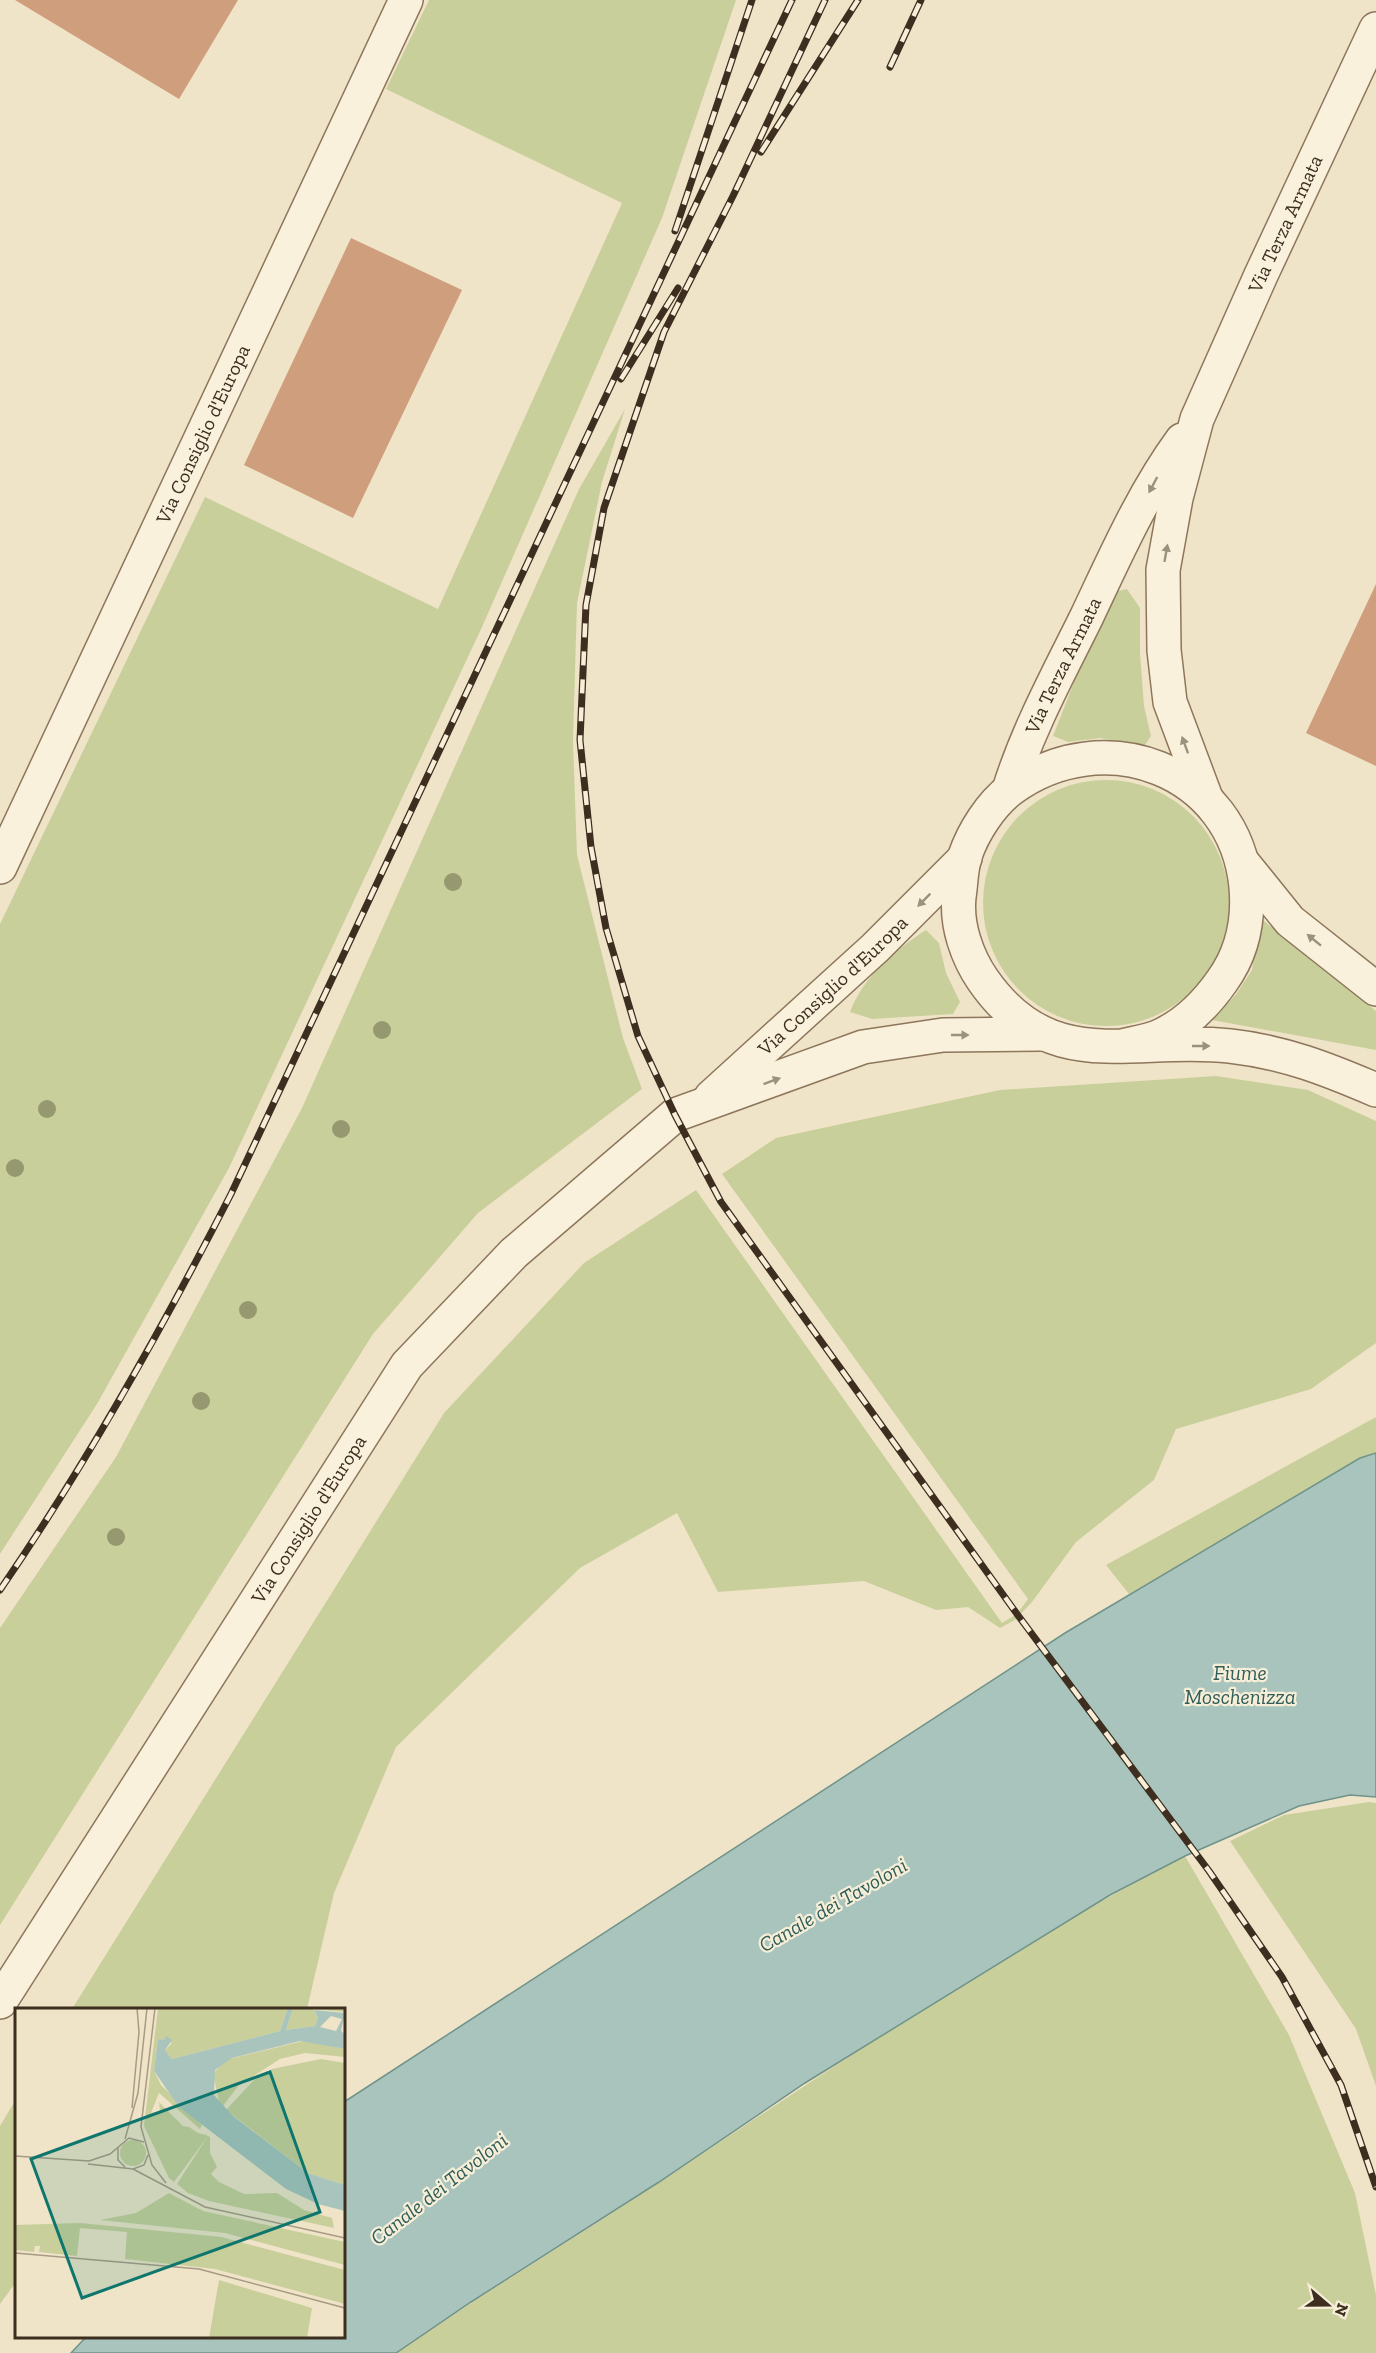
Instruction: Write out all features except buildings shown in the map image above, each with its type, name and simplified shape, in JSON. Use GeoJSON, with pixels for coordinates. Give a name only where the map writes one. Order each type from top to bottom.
{"type":"FeatureCollection","features":[{"type":"Feature","properties":{"kind":"street","name":"Via Consiglio d'Europa"},"geometry":{"type":"LineString","coordinates":[[0,867],[406,0]]}},
{"type":"Feature","properties":{"kind":"street","name":"Via Terza Armata"},"geometry":{"type":"LineString","coordinates":[[1207,799],[1170,702],[1164,639],[1162,570],[1176,498],[1197,419],[1261,275],[1376,29]]}},
{"type":"Feature","properties":{"kind":"street","name":"Via Terza Armata"},"geometry":{"type":"LineString","coordinates":[[1009,790],[1022,748],[1103,581],[1166,461],[1197,419]]}},
{"type":"Feature","properties":{"kind":"street","name":"Via Terza Armata"},"geometry":{"type":"LineString","coordinates":[[1376,989],[1290,921],[1244,864],[1230,829],[1207,799],[1173,773],[1132,758],[1088,756],[1047,767],[1009,790],[982,821],[964,858],[958,910],[970,961],[1000,1004],[1042,1034],[1081,1046],[1229,1046],[1376,1077]]}},
{"type":"Feature","properties":{"kind":"street","name":"Via Consiglio d'Europa"},"geometry":{"type":"LineString","coordinates":[[697,1109],[875,948],[964,858]]}},
{"type":"Feature","properties":{"kind":"street","name":"Via Terza Armata"},"geometry":{"type":"LineString","coordinates":[[1122,1046],[1161,1035],[1204,1006],[1234,965],[1248,915],[1244,864]]}},
{"type":"Feature","properties":{"kind":"street","name":"Via Terza Armata"},"geometry":{"type":"LineString","coordinates":[[1346,966],[1376,981]]}},
{"type":"Feature","properties":{"kind":"street","name":"Via Consiglio d'Europa"},"geometry":{"type":"LineString","coordinates":[[0,2002],[407,1365],[514,1253],[675,1115],[697,1109],[863,1047],[943,1035],[1042,1034]]}},
{"type":"Feature","properties":{"kind":"street","name":"Via Terza Armata"},"geometry":{"type":"LineString","coordinates":[[1308,1061],[1376,1090]]}},
{"type":"Feature","properties":{"kind":"green space"},"geometry":{"type":"Polygon","coordinates":[[[429,0],[736,0],[662,218],[482,627],[229,1168],[97,1404],[0,1554],[0,924],[205,497],[438,609],[622,203],[386,89],[429,0]]]}},
{"type":"Feature","properties":{"kind":"green space"},"geometry":{"type":"Polygon","coordinates":[[[625,409],[602,482],[577,603],[573,741],[577,855],[623,1038],[642,1089],[478,1213],[373,1334],[0,1925],[0,1628],[116,1457],[302,1108],[579,489],[625,409]]]}},
{"type":"Feature","properties":{"kind":"green space"},"geometry":{"type":"Polygon","coordinates":[[[1127,589],[1140,608],[1140,653],[1144,706],[1151,736],[1143,748],[1101,738],[1068,742],[1053,736],[1109,593],[1127,589]]]}},
{"type":"Feature","properties":{"kind":"green space"},"geometry":{"type":"Polygon","coordinates":[[[1106,780],[1130,782],[1153,789],[1164,794],[1193,816],[1215,845],[1220,856],[1227,879],[1229,903],[1227,927],[1220,950],[1215,961],[1193,990],[1164,1012],[1153,1017],[1130,1024],[1106,1026],[1082,1024],[1059,1017],[1048,1012],[1019,990],[997,961],[992,950],[985,927],[983,903],[985,879],[992,856],[997,845],[1019,816],[1048,794],[1059,789],[1082,782],[1106,780]]]}},
{"type":"Feature","properties":{"kind":"green space"},"geometry":{"type":"Polygon","coordinates":[[[1259,917],[1376,1011],[1376,1050],[1212,1020],[1237,993],[1252,970],[1259,917]]]}},
{"type":"Feature","properties":{"kind":"green space"},"geometry":{"type":"Polygon","coordinates":[[[926,930],[939,943],[946,973],[960,1002],[953,1014],[872,1019],[850,1012],[863,987],[881,965],[926,930]]]}},
{"type":"Feature","properties":{"kind":"green space"},"geometry":{"type":"Polygon","coordinates":[[[1216,1076],[1308,1090],[1376,1121],[1376,1343],[1311,1389],[1176,1429],[1154,1480],[1076,1542],[1032,1602],[1015,1620],[1000,1628],[968,1607],[936,1610],[864,1581],[718,1592],[677,1513],[580,1568],[396,1747],[334,1893],[307,2008],[73,2008],[444,1413],[584,1263],[696,1190],[1002,1623],[1017,1614],[1028,1599],[722,1174],[776,1138],[1000,1090],[1216,1076]]]}},
{"type":"Feature","properties":{"kind":"green space"},"geometry":{"type":"Polygon","coordinates":[[[1376,1417],[1376,1453],[1366,1456],[1129,1594],[1106,1565],[1376,1417]]]}},
{"type":"Feature","properties":{"kind":"green space"},"geometry":{"type":"Polygon","coordinates":[[[1369,1802],[1376,1803],[1376,2086],[1356,2029],[1230,1841],[1284,1815],[1369,1802]]]}},
{"type":"Feature","properties":{"kind":"green space"},"geometry":{"type":"Polygon","coordinates":[[[1185,1856],[1289,2035],[1355,2193],[1376,2295],[1376,2353],[396,2353],[918,2012],[1050,1931],[1185,1856]]]}},
{"type":"Feature","properties":{"kind":"green space"},"geometry":{"type":"Polygon","coordinates":[[[15,2101],[15,2283],[0,2304],[0,2126],[15,2101]]]}},
{"type":"Feature","properties":{"kind":"water","name":"Fiume Moschenizza"},"geometry":{"type":"Polygon","coordinates":[[[1376,1453],[1376,1797],[1350,1795],[1299,1806],[1185,1856],[1110,1895],[805,2083],[659,2182],[471,2302],[396,2353],[71,2353],[85,2338],[345,2338],[345,2101],[1065,1633],[1360,1458],[1376,1453]]]}},
{"type":"Feature","properties":{"kind":"railway"},"geometry":{"type":"LineString","coordinates":[[675,231],[752,0]]}},
{"type":"Feature","properties":{"kind":"railway"},"geometry":{"type":"LineString","coordinates":[[0,1590],[63,1494],[122,1396],[231,1194],[792,0]]}},
{"type":"Feature","properties":{"kind":"railway"},"geometry":{"type":"LineString","coordinates":[[825,0],[733,196],[664,332],[604,508],[586,605],[580,740],[591,847],[606,928],[638,1036],[675,1115],[721,1202],[1017,1614],[1209,1871],[1282,1977],[1341,2085],[1376,2187]]}},
{"type":"Feature","properties":{"kind":"railway"},"geometry":{"type":"LineString","coordinates":[[761,152],[858,0]]}},
{"type":"Feature","properties":{"kind":"railway"},"geometry":{"type":"LineString","coordinates":[[890,67],[921,0]]}},
{"type":"Feature","properties":{"kind":"railway"},"geometry":{"type":"LineString","coordinates":[[621,379],[678,288]]}},
{"type":"Feature","properties":{"kind":"water label","name":"Canale dei Tavoloni"},"geometry":{"type":"Point","coordinates":[833,1905]}},
{"type":"Feature","properties":{"kind":"water label","name":"Canale dei Tavoloni"},"geometry":{"type":"Point","coordinates":[439,2189]}}]}
